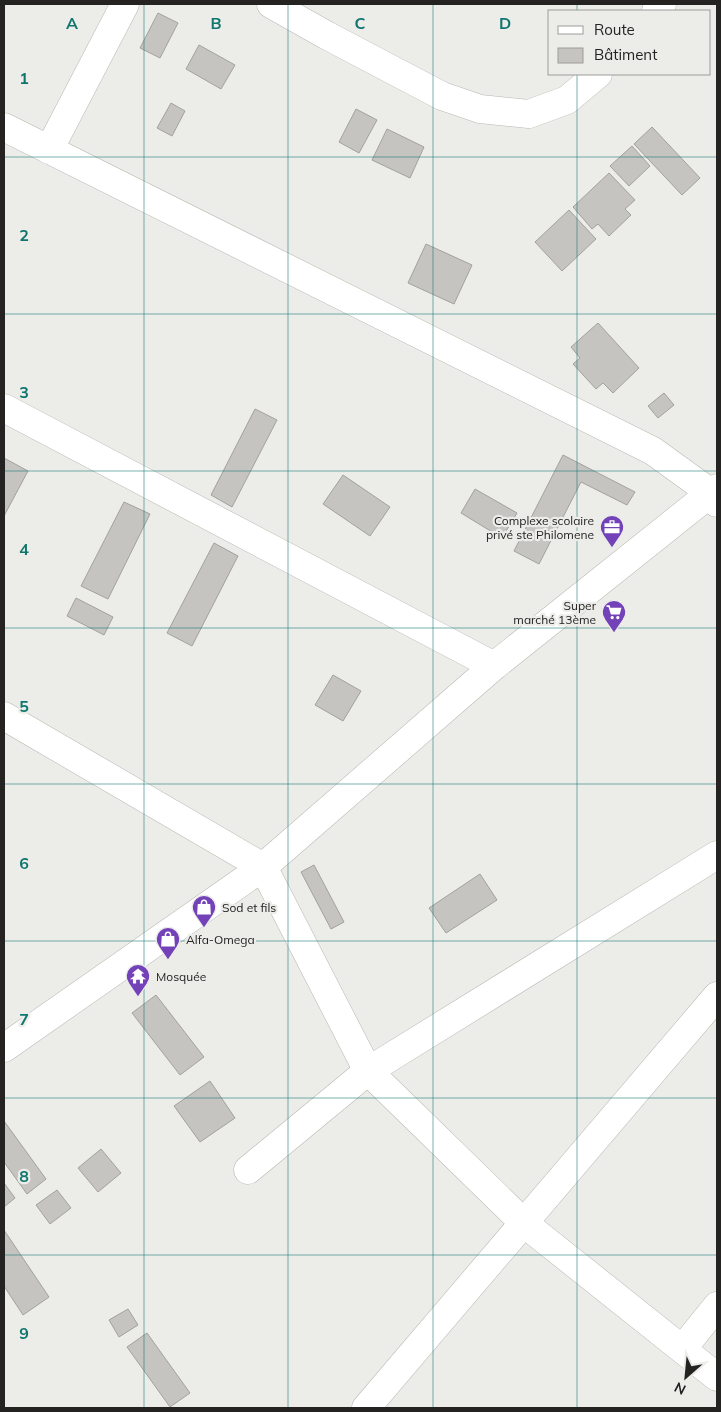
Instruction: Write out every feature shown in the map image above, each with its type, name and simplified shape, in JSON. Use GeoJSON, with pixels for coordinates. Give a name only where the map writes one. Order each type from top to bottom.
{"type":"FeatureCollection","features":[{"type":"Feature","properties":{"kind":"street"},"geometry":{"type":"LineString","coordinates":[[49,150],[125,4]]}},
{"type":"Feature","properties":{"kind":"street"},"geometry":{"type":"LineString","coordinates":[[272,4],[326,35],[442,96],[480,109],[529,114],[567,100],[597,75]]}},
{"type":"Feature","properties":{"kind":"street"},"geometry":{"type":"LineString","coordinates":[[4,127],[653,450],[715,495],[494,666],[263,867],[4,1048]]}},
{"type":"Feature","properties":{"kind":"street"},"geometry":{"type":"LineString","coordinates":[[4,408],[494,666]]}},
{"type":"Feature","properties":{"kind":"street"},"geometry":{"type":"LineString","coordinates":[[4,716],[263,867],[368,1071],[525,1224],[717,1377]]}},
{"type":"Feature","properties":{"kind":"street"},"geometry":{"type":"LineString","coordinates":[[248,1170],[368,1071],[717,855]]}},
{"type":"Feature","properties":{"kind":"street"},"geometry":{"type":"LineString","coordinates":[[366,1408],[525,1224],[717,996]]}},
{"type":"Feature","properties":{"kind":"street"},"geometry":{"type":"LineString","coordinates":[[683,1348],[717,1306]]}},
{"type":"Feature","properties":{"kind":"building"},"geometry":{"type":"Polygon","coordinates":[[[158,13],[178,23],[160,58],[140,48],[158,13]]]}},
{"type":"Feature","properties":{"kind":"building"},"geometry":{"type":"Polygon","coordinates":[[[199,45],[235,65],[221,89],[186,69],[199,45]]]}},
{"type":"Feature","properties":{"kind":"building"},"geometry":{"type":"Polygon","coordinates":[[[171,103],[185,111],[172,136],[157,128],[171,103]]]}},
{"type":"Feature","properties":{"kind":"building"},"geometry":{"type":"Polygon","coordinates":[[[356,109],[377,120],[359,153],[339,142],[356,109]]]}},
{"type":"Feature","properties":{"kind":"building"},"geometry":{"type":"Polygon","coordinates":[[[652,127],[700,178],[682,195],[634,144],[652,127]]]}},
{"type":"Feature","properties":{"kind":"building"},"geometry":{"type":"Polygon","coordinates":[[[387,129],[424,147],[410,178],[372,160],[387,129]]]}},
{"type":"Feature","properties":{"kind":"building"},"geometry":{"type":"Polygon","coordinates":[[[632,146],[650,166],[629,186],[610,166],[632,146]]]}},
{"type":"Feature","properties":{"kind":"building"},"geometry":{"type":"Polygon","coordinates":[[[609,173],[635,200],[625,209],[631,215],[609,236],[598,224],[592,229],[573,207],[609,173]]]}},
{"type":"Feature","properties":{"kind":"building"},"geometry":{"type":"Polygon","coordinates":[[[569,210],[596,239],[562,271],[535,242],[569,210]]]}},
{"type":"Feature","properties":{"kind":"building"},"geometry":{"type":"Polygon","coordinates":[[[426,244],[472,265],[454,304],[408,283],[426,244]]]}},
{"type":"Feature","properties":{"kind":"building"},"geometry":{"type":"Polygon","coordinates":[[[598,323],[639,368],[613,393],[603,383],[596,389],[573,364],[580,358],[571,347],[598,323]]]}},
{"type":"Feature","properties":{"kind":"building"},"geometry":{"type":"Polygon","coordinates":[[[664,393],[674,405],[658,418],[648,406],[664,393]]]}},
{"type":"Feature","properties":{"kind":"building"},"geometry":{"type":"Polygon","coordinates":[[[255,409],[277,420],[232,507],[211,495],[255,409]]]}},
{"type":"Feature","properties":{"kind":"building"},"geometry":{"type":"Polygon","coordinates":[[[563,455],[635,492],[627,505],[581,482],[539,564],[514,551],[563,455]]]}},
{"type":"Feature","properties":{"kind":"building"},"geometry":{"type":"Polygon","coordinates":[[[4,458],[28,471],[4,516],[4,458]]]}},
{"type":"Feature","properties":{"kind":"building"},"geometry":{"type":"Polygon","coordinates":[[[343,475],[390,507],[370,536],[323,504],[343,475]]]}},
{"type":"Feature","properties":{"kind":"building"},"geometry":{"type":"Polygon","coordinates":[[[475,489],[517,513],[502,538],[461,513],[475,489]]]}},
{"type":"Feature","properties":{"kind":"building"},"geometry":{"type":"Polygon","coordinates":[[[124,502],[150,514],[108,599],[81,586],[124,502]]]}},
{"type":"Feature","properties":{"kind":"building"},"geometry":{"type":"Polygon","coordinates":[[[214,543],[238,556],[192,646],[167,633],[214,543]]]}},
{"type":"Feature","properties":{"kind":"building"},"geometry":{"type":"Polygon","coordinates":[[[76,598],[113,617],[104,635],[67,616],[76,598]]]}},
{"type":"Feature","properties":{"kind":"building"},"geometry":{"type":"Polygon","coordinates":[[[333,675],[361,691],[343,721],[315,705],[333,675]]]}},
{"type":"Feature","properties":{"kind":"building"},"geometry":{"type":"Polygon","coordinates":[[[314,865],[344,922],[331,929],[301,872],[314,865]]]}},
{"type":"Feature","properties":{"kind":"building"},"geometry":{"type":"Polygon","coordinates":[[[480,874],[497,900],[446,933],[429,908],[480,874]]]}},
{"type":"Feature","properties":{"kind":"building"},"geometry":{"type":"Polygon","coordinates":[[[156,995],[204,1057],[180,1075],[132,1013],[156,995]]]}},
{"type":"Feature","properties":{"kind":"building"},"geometry":{"type":"Polygon","coordinates":[[[210,1081],[235,1118],[200,1142],[174,1106],[210,1081]]]}},
{"type":"Feature","properties":{"kind":"building"},"geometry":{"type":"Polygon","coordinates":[[[4,1121],[46,1179],[27,1194],[4,1162],[4,1121]]]}},
{"type":"Feature","properties":{"kind":"building"},"geometry":{"type":"Polygon","coordinates":[[[101,1149],[121,1173],[98,1192],[78,1168],[101,1149]]]}},
{"type":"Feature","properties":{"kind":"building"},"geometry":{"type":"Polygon","coordinates":[[[4,1183],[15,1198],[4,1207],[4,1183]]]}},
{"type":"Feature","properties":{"kind":"building"},"geometry":{"type":"Polygon","coordinates":[[[57,1190],[71,1208],[50,1224],[36,1205],[57,1190]]]}},
{"type":"Feature","properties":{"kind":"building"},"geometry":{"type":"Polygon","coordinates":[[[4,1230],[49,1297],[23,1315],[4,1286],[4,1230]]]}},
{"type":"Feature","properties":{"kind":"building"},"geometry":{"type":"Polygon","coordinates":[[[128,1309],[138,1325],[119,1337],[109,1320],[128,1309]]]}},
{"type":"Feature","properties":{"kind":"building"},"geometry":{"type":"Polygon","coordinates":[[[147,1333],[190,1393],[170,1407],[127,1347],[147,1333]]]}},
{"type":"Feature","properties":{"kind":"place","name":"Complexe scolaire privé ste Philomene"},"geometry":{"type":"Point","coordinates":[612,548]}},
{"type":"Feature","properties":{"kind":"place","name":"Super marché 13ème"},"geometry":{"type":"Point","coordinates":[614,633]}},
{"type":"Feature","properties":{"kind":"place","name":"Sod et fils"},"geometry":{"type":"Point","coordinates":[204,928]}},
{"type":"Feature","properties":{"kind":"place","name":"Alfa-Omega"},"geometry":{"type":"Point","coordinates":[168,960]}},
{"type":"Feature","properties":{"kind":"place","name":"Mosquée"},"geometry":{"type":"Point","coordinates":[138,997]}}]}
